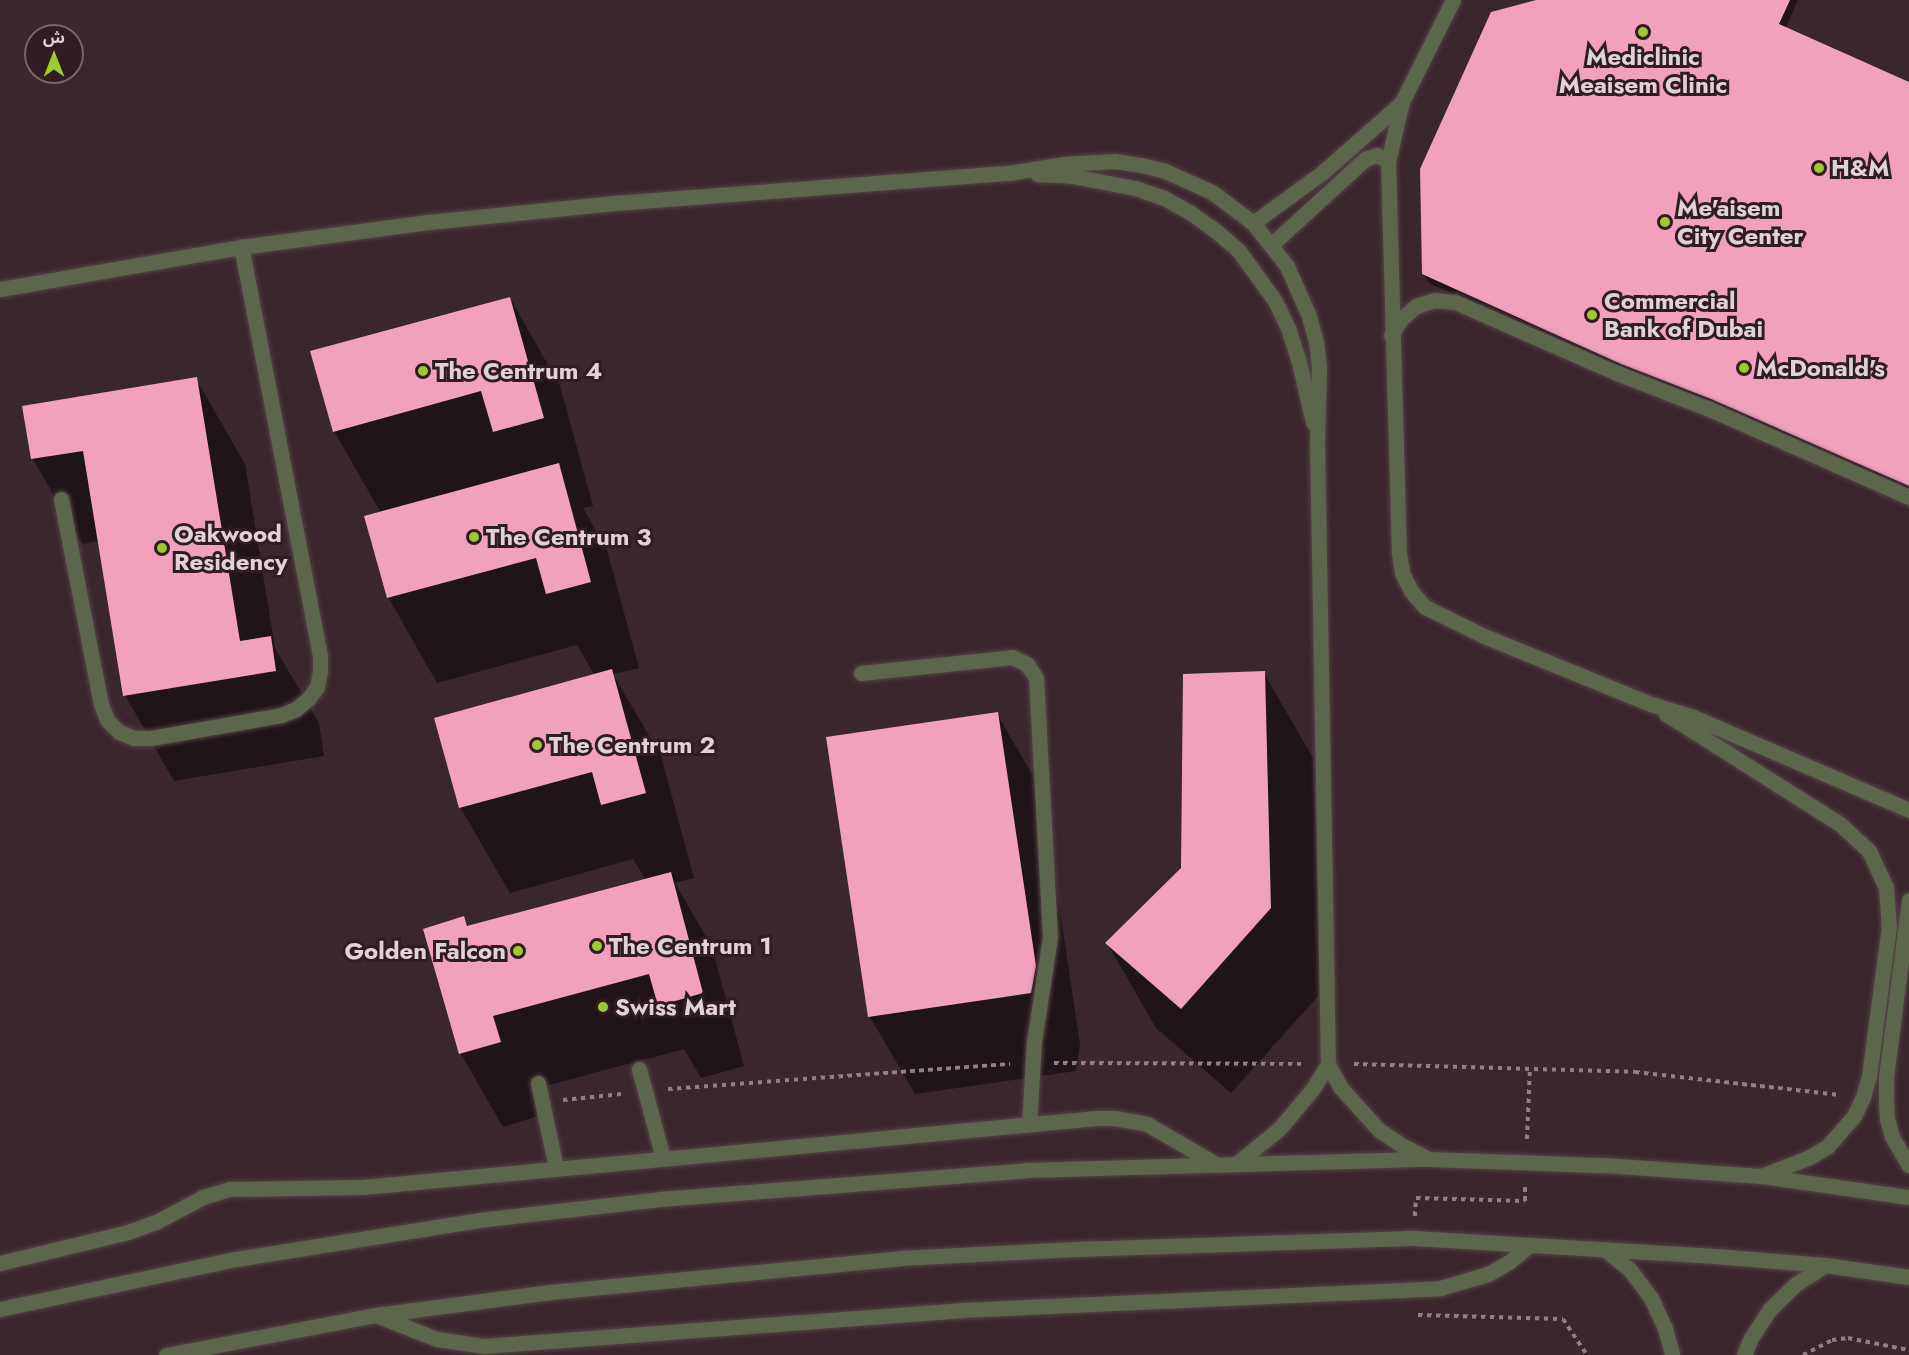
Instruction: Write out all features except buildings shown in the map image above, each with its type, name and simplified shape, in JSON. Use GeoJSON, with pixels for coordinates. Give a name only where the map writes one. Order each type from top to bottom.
{"type":"FeatureCollection","features":[{"type":"Feature","properties":{"kind":"street"},"geometry":{"type":"LineString","coordinates":[[1453,0],[1402,102],[1388,161],[1391,336],[1399,553],[1402,573],[1411,591],[1425,607],[1443,618],[1651,704],[1693,717],[1909,810]]}},
{"type":"Feature","properties":{"kind":"street"},"geometry":{"type":"LineString","coordinates":[[1253,223],[1323,172],[1402,102]]}},
{"type":"Feature","properties":{"kind":"street"},"geometry":{"type":"LineString","coordinates":[[1272,244],[1365,159],[1377,155],[1388,161]]}},
{"type":"Feature","properties":{"kind":"street"},"geometry":{"type":"LineString","coordinates":[[0,289],[241,248],[428,222],[615,203],[1009,173],[1090,161],[1141,165],[1165,171],[1212,192],[1253,223],[1272,244],[1300,290],[1314,333],[1319,368],[1317,442],[1328,1064],[1341,1088],[1379,1130],[1428,1159]]}},
{"type":"Feature","properties":{"kind":"street"},"geometry":{"type":"LineString","coordinates":[[1009,173],[1072,176],[1135,188],[1164,198],[1216,231],[1246,259],[1275,301],[1288,328],[1298,358],[1317,442]]}},
{"type":"Feature","properties":{"kind":"street"},"geometry":{"type":"LineString","coordinates":[[61,499],[101,704],[107,720],[118,732],[134,738],[151,738],[281,715],[296,709],[308,699],[317,687],[320,656],[241,248]]}},
{"type":"Feature","properties":{"kind":"street"},"geometry":{"type":"LineString","coordinates":[[1391,336],[1401,319],[1416,306],[1435,300],[1455,302],[1617,373],[1707,408],[1909,497]]}},
{"type":"Feature","properties":{"kind":"street"},"geometry":{"type":"LineString","coordinates":[[861,673],[1011,657],[1027,664],[1036,678],[1050,937],[1033,1063],[1029,1124]]}},
{"type":"Feature","properties":{"kind":"street"},"geometry":{"type":"LineString","coordinates":[[1651,704],[1840,824],[1862,843],[1879,868],[1886,887],[1889,926],[1869,1076],[1863,1097],[1854,1116],[1828,1146],[1810,1157],[1761,1176]]}},
{"type":"Feature","properties":{"kind":"street"},"geometry":{"type":"LineString","coordinates":[[1909,900],[1886,1078],[1886,1101],[1887,1119],[1892,1137],[1909,1165]]}},
{"type":"Feature","properties":{"kind":"street"},"geometry":{"type":"LineString","coordinates":[[1237,1163],[1292,1115],[1314,1087],[1328,1064]]}},
{"type":"Feature","properties":{"kind":"street"},"geometry":{"type":"LineString","coordinates":[[639,1070],[663,1158]]}},
{"type":"Feature","properties":{"kind":"street"},"geometry":{"type":"LineString","coordinates":[[538,1083],[556,1168]]}},
{"type":"Feature","properties":{"kind":"street"},"geometry":{"type":"LineString","coordinates":[[0,1263],[128,1232],[164,1218],[203,1197],[230,1189],[363,1187],[1097,1118],[1131,1120],[1163,1131],[1216,1164]]}},
{"type":"Feature","properties":{"kind":"street"},"geometry":{"type":"LineString","coordinates":[[0,1309],[236,1259],[478,1220],[661,1200],[1026,1170],[1428,1159],[1604,1165],[1761,1176],[1909,1197]]}},
{"type":"Feature","properties":{"kind":"street"},"geometry":{"type":"LineString","coordinates":[[166,1355],[376,1315],[573,1289],[900,1258],[1076,1249],[1414,1238],[1825,1265],[1909,1276]]}},
{"type":"Feature","properties":{"kind":"street"},"geometry":{"type":"LineString","coordinates":[[376,1315],[437,1339],[484,1346],[961,1310],[1440,1288],[1488,1274],[1509,1262],[1528,1246]]}},
{"type":"Feature","properties":{"kind":"street"},"geometry":{"type":"LineString","coordinates":[[1604,1249],[1630,1270],[1651,1298],[1665,1329],[1672,1355]]}},
{"type":"Feature","properties":{"kind":"street"},"geometry":{"type":"LineString","coordinates":[[1744,1355],[1751,1338],[1770,1309],[1796,1284],[1825,1265]]}},
{"type":"Feature","properties":{"kind":"path"},"geometry":{"type":"LineString","coordinates":[[542,1102],[645,1091],[1033,1063],[1328,1064],[1635,1072],[1863,1097]]}},
{"type":"Feature","properties":{"kind":"path"},"geometry":{"type":"LineString","coordinates":[[1803,1355],[1832,1340],[1848,1338],[1909,1350]]}},
{"type":"Feature","properties":{"kind":"place","name":"Mediclinic Meaisem Clinic"},"geometry":{"type":"Point","coordinates":[1643,32]}},
{"type":"Feature","properties":{"kind":"place","name":"H&M"},"geometry":{"type":"Point","coordinates":[1819,168]}},
{"type":"Feature","properties":{"kind":"place","name":"Me'aisem City Center"},"geometry":{"type":"Point","coordinates":[1665,222]}},
{"type":"Feature","properties":{"kind":"place","name":"Commercial Bank of Dubai"},"geometry":{"type":"Point","coordinates":[1592,315]}},
{"type":"Feature","properties":{"kind":"place","name":"McDonald's"},"geometry":{"type":"Point","coordinates":[1744,368]}},
{"type":"Feature","properties":{"kind":"place","name":"The Centrum 4"},"geometry":{"type":"Point","coordinates":[423,371]}},
{"type":"Feature","properties":{"kind":"place","name":"The Centrum 3"},"geometry":{"type":"Point","coordinates":[474,537]}},
{"type":"Feature","properties":{"kind":"place","name":"Oakwood Residency"},"geometry":{"type":"Point","coordinates":[162,548]}},
{"type":"Feature","properties":{"kind":"place","name":"The Centrum 2"},"geometry":{"type":"Point","coordinates":[537,745]}},
{"type":"Feature","properties":{"kind":"place","name":"The Centrum 1"},"geometry":{"type":"Point","coordinates":[597,946]}},
{"type":"Feature","properties":{"kind":"place","name":"Golden Falcon"},"geometry":{"type":"Point","coordinates":[518,951]}},
{"type":"Feature","properties":{"kind":"place","name":"Swiss Mart"},"geometry":{"type":"Point","coordinates":[603,1007]}}]}
